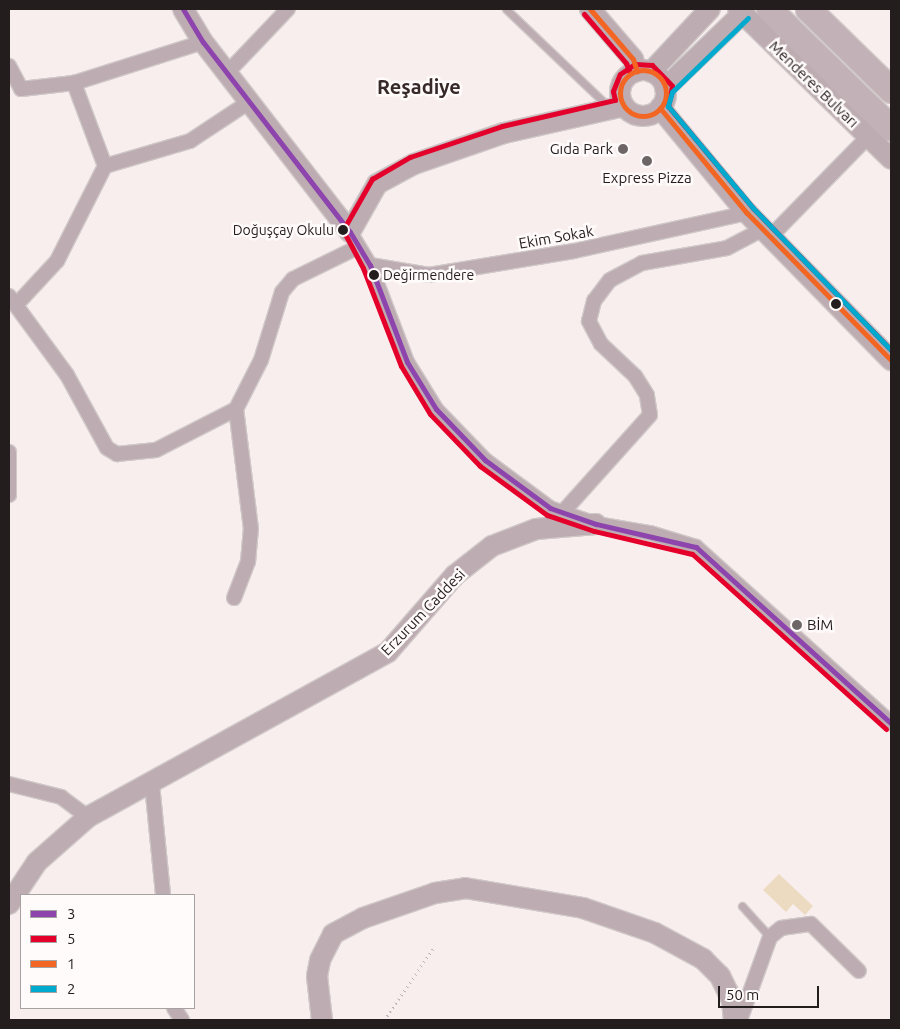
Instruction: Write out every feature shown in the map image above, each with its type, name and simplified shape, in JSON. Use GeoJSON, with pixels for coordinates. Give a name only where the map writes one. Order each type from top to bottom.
{"type":"FeatureCollection","features":[{"type":"Feature","properties":{"kind":"highway"},"geometry":{"type":"LineString","coordinates":[[769,9],[891,128]]}},
{"type":"Feature","properties":{"kind":"highway"},"geometry":{"type":"LineString","coordinates":[[808,9],[891,90]]}},
{"type":"Feature","properties":{"kind":"main road"},"geometry":{"type":"LineString","coordinates":[[184,9],[203,42],[354,239]]}},
{"type":"Feature","properties":{"kind":"main road"},"geometry":{"type":"LineString","coordinates":[[590,9],[644,71],[665,88]]}},
{"type":"Feature","properties":{"kind":"main road"},"geometry":{"type":"LineString","coordinates":[[618,107],[621,85],[644,71],[710,9]]}},
{"type":"Feature","properties":{"kind":"main road"},"geometry":{"type":"LineString","coordinates":[[660,108],[665,88],[740,11]]}},
{"type":"Feature","properties":{"kind":"main road","name":"Menderes Bulvarı"},"geometry":{"type":"LineString","coordinates":[[740,11],[891,159]]}},
{"type":"Feature","properties":{"kind":"main road"},"geometry":{"type":"LineString","coordinates":[[354,239],[376,184],[414,164],[504,133],[618,107],[642,116],[660,108]]}},
{"type":"Feature","properties":{"kind":"main road"},"geometry":{"type":"LineString","coordinates":[[660,108],[746,213],[891,360]]}},
{"type":"Feature","properties":{"kind":"main road","name":"Erzurum Caddesi"},"geometry":{"type":"LineString","coordinates":[[9,904],[37,862],[88,817],[152,784],[388,652],[455,575],[492,546],[536,529],[596,524]]}},
{"type":"Feature","properties":{"kind":"main road"},"geometry":{"type":"LineString","coordinates":[[322,1020],[317,976],[320,960],[334,934],[362,918],[435,893],[465,888],[582,908],[655,933],[703,959],[720,976],[732,1001],[734,1020]]}},
{"type":"Feature","properties":{"kind":"street"},"geometry":{"type":"LineString","coordinates":[[228,73],[288,9]]}},
{"type":"Feature","properties":{"kind":"street"},"geometry":{"type":"LineString","coordinates":[[9,66],[21,89],[74,83],[203,42]]}},
{"type":"Feature","properties":{"kind":"street"},"geometry":{"type":"LineString","coordinates":[[74,83],[105,166]]}},
{"type":"Feature","properties":{"kind":"street"},"geometry":{"type":"LineString","coordinates":[[236,409],[156,450],[117,454],[107,448],[67,375],[13,300],[57,261],[105,166],[190,141],[249,102]]}},
{"type":"Feature","properties":{"kind":"street"},"geometry":{"type":"LineString","coordinates":[[563,512],[650,415],[647,395],[635,376],[601,344],[589,321],[594,301],[610,280],[642,263],[727,248],[766,233],[868,136]]}},
{"type":"Feature","properties":{"kind":"street","name":"Ekim Sokak"},"geometry":{"type":"LineString","coordinates":[[370,265],[429,275],[574,251],[746,213]]}},
{"type":"Feature","properties":{"kind":"street"},"geometry":{"type":"LineString","coordinates":[[234,598],[248,562],[251,529],[236,409],[261,360],[282,292],[293,279],[354,239],[370,265],[406,362],[436,409],[485,460],[550,508],[596,524],[650,533],[696,547],[891,723]]}},
{"type":"Feature","properties":{"kind":"street"},"geometry":{"type":"LineString","coordinates":[[9,452],[9,495]]}},
{"type":"Feature","properties":{"kind":"street"},"geometry":{"type":"LineString","coordinates":[[9,784],[61,797],[88,817]]}},
{"type":"Feature","properties":{"kind":"street"},"geometry":{"type":"LineString","coordinates":[[152,784],[162,894]]}},
{"type":"Feature","properties":{"kind":"street"},"geometry":{"type":"LineString","coordinates":[[740,1020],[770,937],[796,923],[812,924],[859,971]]}},
{"type":"Feature","properties":{"kind":"street"},"geometry":{"type":"LineString","coordinates":[[175,1009],[182,1020]]}},
{"type":"Feature","properties":{"kind":"lane"},"geometry":{"type":"LineString","coordinates":[[506,9],[618,107]]}},
{"type":"Feature","properties":{"kind":"lane"},"geometry":{"type":"LineString","coordinates":[[742,906],[770,937]]}},
{"type":"Feature","properties":{"kind":"path"},"geometry":{"type":"LineString","coordinates":[[384,1020],[434,947]]}},
{"type":"Feature","properties":{"kind":"shaded area"},"geometry":{"type":"Polygon","coordinates":[[[779,874],[813,906],[805,915],[793,904],[786,912],[763,890],[779,874]]]}},
{"type":"Feature","properties":{"kind":"transit line","name":"3"},"geometry":{"type":"LineString","coordinates":[[183,9],[203,42],[350,232],[370,265],[407,362],[436,409],[485,460],[550,508],[596,524],[696,547],[891,723]]}},
{"type":"Feature","properties":{"kind":"transit line","name":"1"},"geometry":{"type":"LineString","coordinates":[[590,9],[633,59],[637,71]]}},
{"type":"Feature","properties":{"kind":"transit line","name":"5"},"geometry":{"type":"LineString","coordinates":[[584,14],[626,63],[630,73]]}},
{"type":"Feature","properties":{"kind":"transit line","name":"2"},"geometry":{"type":"LineString","coordinates":[[748,18],[672,92],[668,106],[753,208],[891,350]]}},
{"type":"Feature","properties":{"kind":"transit line","name":"5"},"geometry":{"type":"LineString","coordinates":[[886,729],[692,554],[594,531],[547,515],[480,466],[430,414],[401,366],[363,268],[343,230],[372,179],[410,157],[502,126],[615,100],[613,91],[620,74],[635,64],[652,65],[672,86],[668,106],[753,208],[891,350]]}},
{"type":"Feature","properties":{"kind":"transit line","name":"1"},"geometry":{"type":"LineString","coordinates":[[643,70],[656,74],[662,80],[666,93],[662,106],[656,112],[643,116],[630,112],[624,106],[620,93],[624,80],[630,74],[643,70]]}},
{"type":"Feature","properties":{"kind":"transit line","name":"1"},"geometry":{"type":"LineString","coordinates":[[660,108],[747,213],[891,360]]}},
{"type":"Feature","properties":{"kind":"place","name":"Gıda Park"},"geometry":{"type":"Point","coordinates":[623,149]}},
{"type":"Feature","properties":{"kind":"place","name":"Express Pizza"},"geometry":{"type":"Point","coordinates":[647,161]}},
{"type":"Feature","properties":{"kind":"place","name":"Doğuşçay Okulu"},"geometry":{"type":"Point","coordinates":[343,230]}},
{"type":"Feature","properties":{"kind":"place","name":"Değirmendere"},"geometry":{"type":"Point","coordinates":[374,275]}},
{"type":"Feature","properties":{"kind":"place","name":"BİM"},"geometry":{"type":"Point","coordinates":[797,625]}},
{"type":"Feature","properties":{"kind":"district","name":"Reşadiye"},"geometry":{"type":"Point","coordinates":[419,86]}}]}
